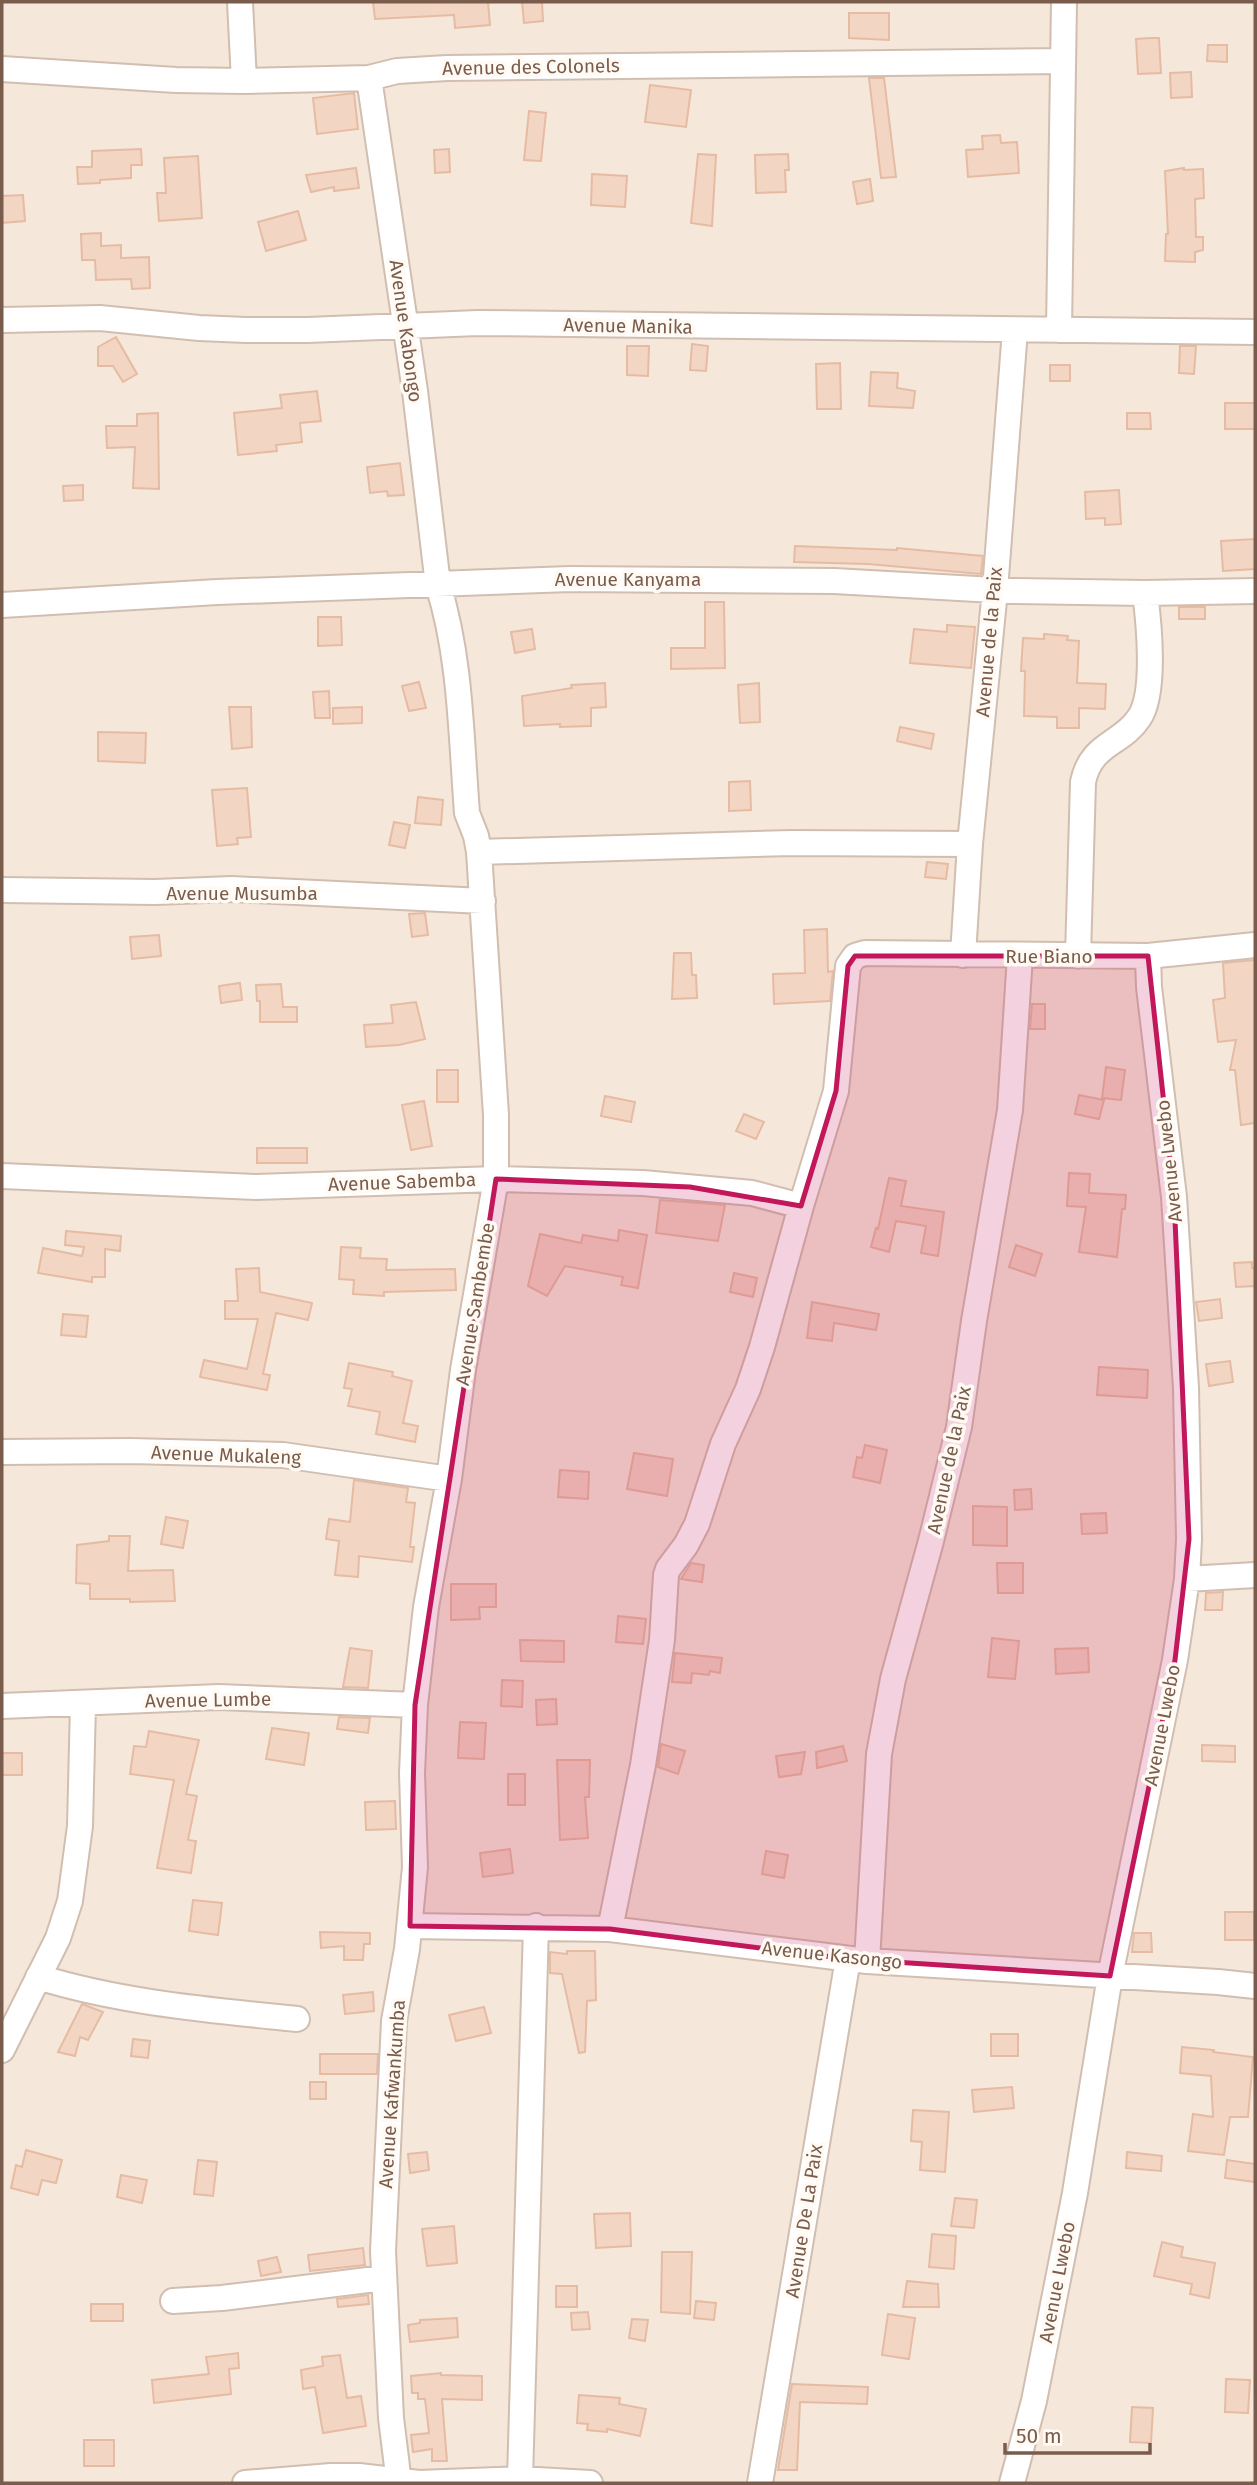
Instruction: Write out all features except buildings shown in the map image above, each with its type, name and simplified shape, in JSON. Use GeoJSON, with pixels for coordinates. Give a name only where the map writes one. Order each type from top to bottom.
{"type":"FeatureCollection","features":[{"type":"Feature","properties":{"kind":"street"},"geometry":{"type":"LineString","coordinates":[[240,2],[244,80]]}},
{"type":"Feature","properties":{"kind":"street"},"geometry":{"type":"LineString","coordinates":[[1059,330],[1064,2]]}},
{"type":"Feature","properties":{"kind":"street","name":"Avenue des Colonels"},"geometry":{"type":"LineString","coordinates":[[2,69],[176,80],[244,80],[369,78],[397,71],[447,68],[1062,61]]}},
{"type":"Feature","properties":{"kind":"street","name":"Avenue Kabongo"},"geometry":{"type":"LineString","coordinates":[[369,78],[415,391],[438,584],[444,601],[455,660],[467,813],[479,852]]}},
{"type":"Feature","properties":{"kind":"street","name":"Avenue Manika"},"geometry":{"type":"LineString","coordinates":[[2,320],[100,318],[246,330],[478,323],[1255,332]]}},
{"type":"Feature","properties":{"kind":"street","name":"Avenue de la Paix"},"geometry":{"type":"LineString","coordinates":[[963,955],[1015,330]]}},
{"type":"Feature","properties":{"kind":"street","name":"Avenue Kanyama"},"geometry":{"type":"LineString","coordinates":[[2,605],[217,592],[570,579],[741,579],[995,590],[1145,593],[1255,591]]}},
{"type":"Feature","properties":{"kind":"street"},"geometry":{"type":"LineString","coordinates":[[1077,956],[1083,782],[1086,767],[1095,756],[1139,720],[1146,704],[1149,684],[1145,593]]}},
{"type":"Feature","properties":{"kind":"street"},"geometry":{"type":"LineString","coordinates":[[479,852],[792,843],[971,844]]}},
{"type":"Feature","properties":{"kind":"street","name":"Avenue Sambembe"},"geometry":{"type":"LineString","coordinates":[[415,1705],[426,1607],[496,1179],[496,1115],[479,852]]}},
{"type":"Feature","properties":{"kind":"street","name":"Avenue Musumba"},"geometry":{"type":"LineString","coordinates":[[2,890],[155,892],[232,889],[483,901]]}},
{"type":"Feature","properties":{"kind":"street","name":"Rue Biano"},"geometry":{"type":"LineString","coordinates":[[800,1206],[836,1091],[848,966],[855,956],[865,953],[1148,956],[1255,945]]}},
{"type":"Feature","properties":{"kind":"street","name":"Avenue de la Paix"},"geometry":{"type":"LineString","coordinates":[[857,1960],[879,1754],[893,1679],[959,1427],[1010,1110],[1020,956]]}},
{"type":"Feature","properties":{"kind":"street","name":"Avenue Lwebo"},"geometry":{"type":"LineString","coordinates":[[1012,2483],[1034,2401],[1075,2193],[1110,1976],[1175,1660],[1187,1579],[1189,1539],[1183,1333],[1170,1151],[1151,1009],[1148,956]]}},
{"type":"Feature","properties":{"kind":"street","name":"Avenue Sabemba"},"geometry":{"type":"LineString","coordinates":[[2,1176],[256,1186],[496,1179],[690,1186],[752,1193],[800,1206]]}},
{"type":"Feature","properties":{"kind":"street"},"geometry":{"type":"LineString","coordinates":[[610,1929],[643,1765],[662,1640],[668,1569],[686,1545],[697,1524],[723,1444],[748,1389],[800,1206]]}},
{"type":"Feature","properties":{"kind":"street","name":"Avenue Mukaleng"},"geometry":{"type":"LineString","coordinates":[[2,1452],[131,1451],[283,1455],[449,1479]]}},
{"type":"Feature","properties":{"kind":"street"},"geometry":{"type":"LineString","coordinates":[[1187,1579],[1255,1574]]}},
{"type":"Feature","properties":{"kind":"street","name":"Avenue Lumbe"},"geometry":{"type":"LineString","coordinates":[[2,1706],[219,1697],[415,1705]]}},
{"type":"Feature","properties":{"kind":"street"},"geometry":{"type":"LineString","coordinates":[[2,2050],[58,1938],[70,1901],[78,1858],[83,1704]]}},
{"type":"Feature","properties":{"kind":"street","name":"Avenue Kafwankumba"},"geometry":{"type":"LineString","coordinates":[[398,2482],[391,2418],[384,2278],[385,2179],[394,2021],[410,1926],[415,1853],[412,1773],[415,1705]]}},
{"type":"Feature","properties":{"kind":"street","name":"Avenue Kasongo"},"geometry":{"type":"LineString","coordinates":[[410,1926],[610,1929],[857,1960],[1255,1986]]}},
{"type":"Feature","properties":{"kind":"street"},"geometry":{"type":"LineString","coordinates":[[520,2479],[536,1926]]}},
{"type":"Feature","properties":{"kind":"street","name":"Avenue De La Paix"},"geometry":{"type":"LineString","coordinates":[[760,2483],[857,1960]]}},
{"type":"Feature","properties":{"kind":"street"},"geometry":{"type":"LineString","coordinates":[[2,1997],[33,1987],[80,1990],[160,2004],[297,2019]]}},
{"type":"Feature","properties":{"kind":"street"},"geometry":{"type":"LineString","coordinates":[[173,2301],[222,2298],[384,2278]]}},
{"type":"Feature","properties":{"kind":"street"},"geometry":{"type":"LineString","coordinates":[[245,2483],[359,2476],[398,2482],[443,2483],[520,2479],[590,2483]]}},
{"type":"Feature","properties":{"kind":"highlighted area"},"geometry":{"type":"Polygon","coordinates":[[[855,956],[1148,956],[1174,1197],[1189,1539],[1175,1660],[1110,1976],[848,1959],[610,1929],[410,1926],[415,1705],[496,1179],[690,1187],[801,1206],[836,1091],[848,966],[855,956]]]}},
{"type":"Feature","properties":{"kind":"shaded area"},"geometry":{"type":"Polygon","coordinates":[[[2,2],[1255,2],[1255,2483],[2,2483],[2,2]]]}}]}
